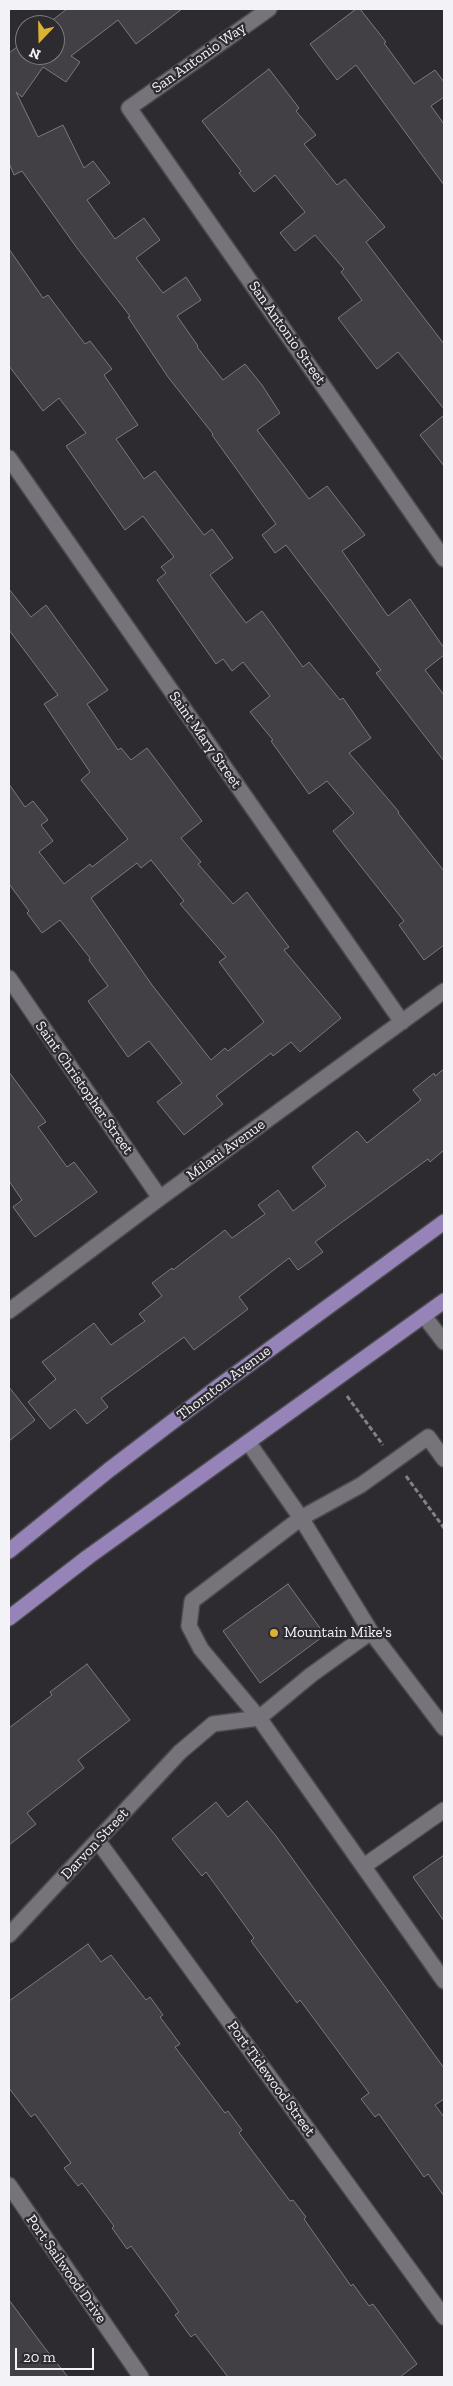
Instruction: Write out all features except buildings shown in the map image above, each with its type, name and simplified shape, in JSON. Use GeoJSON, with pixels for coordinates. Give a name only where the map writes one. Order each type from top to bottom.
{"type":"FeatureCollection","features":[{"type":"Feature","properties":{"kind":"main road","name":"Thornton Avenue"},"geometry":{"type":"LineString","coordinates":[[9,1551],[109,1470],[218,1387],[444,1222]]}},
{"type":"Feature","properties":{"kind":"main road"},"geometry":{"type":"LineString","coordinates":[[9,1618],[96,1551],[444,1302]]}},
{"type":"Feature","properties":{"kind":"street","name":"San Antonio Way"},"geometry":{"type":"LineString","coordinates":[[129,108],[269,9]]}},
{"type":"Feature","properties":{"kind":"street","name":"San Antonio Street"},"geometry":{"type":"LineString","coordinates":[[129,108],[444,559]]}},
{"type":"Feature","properties":{"kind":"street","name":"Saint Mary Street"},"geometry":{"type":"LineString","coordinates":[[9,458],[402,1022]]}},
{"type":"Feature","properties":{"kind":"street","name":"Saint Christopher Street"},"geometry":{"type":"LineString","coordinates":[[9,978],[160,1198]]}},
{"type":"Feature","properties":{"kind":"street","name":"Milani Avenue"},"geometry":{"type":"LineString","coordinates":[[9,1311],[160,1198],[444,991]]}},
{"type":"Feature","properties":{"kind":"street"},"geometry":{"type":"LineString","coordinates":[[424,1316],[444,1342]]}},
{"type":"Feature","properties":{"kind":"street"},"geometry":{"type":"LineString","coordinates":[[444,1459],[428,1437],[361,1485],[301,1518],[192,1601],[189,1626],[201,1649],[259,1718],[444,1981]]}},
{"type":"Feature","properties":{"kind":"street"},"geometry":{"type":"LineString","coordinates":[[248,1442],[301,1518],[371,1632],[444,1728]]}},
{"type":"Feature","properties":{"kind":"street"},"geometry":{"type":"LineString","coordinates":[[259,1718],[311,1675],[371,1632]]}},
{"type":"Feature","properties":{"kind":"street","name":"Darvon Street"},"geometry":{"type":"LineString","coordinates":[[9,1934],[180,1752],[213,1724],[259,1718]]}},
{"type":"Feature","properties":{"kind":"street"},"geometry":{"type":"LineString","coordinates":[[364,1866],[444,1810]]}},
{"type":"Feature","properties":{"kind":"street","name":"Port Tidewood Street"},"geometry":{"type":"LineString","coordinates":[[98,1840],[444,2317]]}},
{"type":"Feature","properties":{"kind":"street","name":"Port Sailwood Drive"},"geometry":{"type":"LineString","coordinates":[[9,2185],[141,2377]]}},
{"type":"Feature","properties":{"kind":"place","name":"Mountain Mike's"},"geometry":{"type":"Point","coordinates":[274,1633]}}]}
